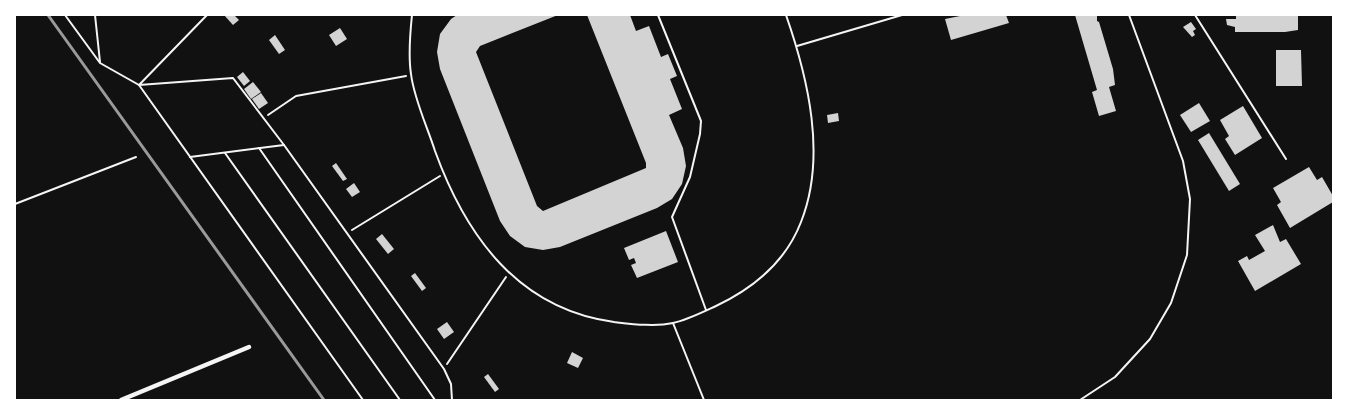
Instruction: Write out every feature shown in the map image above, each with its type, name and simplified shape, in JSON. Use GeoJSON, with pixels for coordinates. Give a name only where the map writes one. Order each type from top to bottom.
{"type":"FeatureCollection","features":[{"type":"Feature","properties":{"kind":"street"},"geometry":{"type":"LineString","coordinates":[[121,400],[249,347]]}},
{"type":"Feature","properties":{"kind":"lane"},"geometry":{"type":"LineString","coordinates":[[64,15],[100,63],[138,85],[363,400]]}},
{"type":"Feature","properties":{"kind":"lane"},"geometry":{"type":"LineString","coordinates":[[95,15],[100,63]]}},
{"type":"Feature","properties":{"kind":"lane"},"geometry":{"type":"LineString","coordinates":[[138,85],[207,15]]}},
{"type":"Feature","properties":{"kind":"lane"},"geometry":{"type":"LineString","coordinates":[[412,15],[410,33],[411,75],[444,174],[475,234],[509,273],[532,292],[564,310],[602,320],[629,324],[673,323],[732,298],[762,278],[786,250],[801,222],[810,190],[814,160],[809,102],[797,46],[786,15]]}},
{"type":"Feature","properties":{"kind":"lane"},"geometry":{"type":"LineString","coordinates":[[658,15],[700,121],[700,134],[690,177],[672,217],[706,310]]}},
{"type":"Feature","properties":{"kind":"lane"},"geometry":{"type":"LineString","coordinates":[[797,46],[902,15]]}},
{"type":"Feature","properties":{"kind":"lane"},"geometry":{"type":"LineString","coordinates":[[1080,400],[1115,377],[1150,339],[1174,295],[1187,255],[1190,199],[1183,161],[1129,15]]}},
{"type":"Feature","properties":{"kind":"lane"},"geometry":{"type":"LineString","coordinates":[[1195,15],[1286,159]]}},
{"type":"Feature","properties":{"kind":"lane"},"geometry":{"type":"LineString","coordinates":[[138,85],[233,78],[348,233],[444,369],[451,384],[452,400]]}},
{"type":"Feature","properties":{"kind":"lane"},"geometry":{"type":"LineString","coordinates":[[190,157],[284,145]]}},
{"type":"Feature","properties":{"kind":"lane"},"geometry":{"type":"LineString","coordinates":[[259,148],[436,400]]}},
{"type":"Feature","properties":{"kind":"lane"},"geometry":{"type":"LineString","coordinates":[[224,153],[400,400]]}},
{"type":"Feature","properties":{"kind":"lane"},"geometry":{"type":"LineString","coordinates":[[673,323],[704,400]]}},
{"type":"Feature","properties":{"kind":"path"},"geometry":{"type":"LineString","coordinates":[[264,118],[296,96],[411,75]]}},
{"type":"Feature","properties":{"kind":"path"},"geometry":{"type":"LineString","coordinates":[[15,204],[136,158]]}},
{"type":"Feature","properties":{"kind":"path"},"geometry":{"type":"LineString","coordinates":[[348,233],[444,174]]}},
{"type":"Feature","properties":{"kind":"path"},"geometry":{"type":"LineString","coordinates":[[444,369],[509,273]]}},
{"type":"Feature","properties":{"kind":"building"},"geometry":{"type":"Polygon","coordinates":[[[224,15],[234,15],[239,20],[233,25],[224,15]]]}},
{"type":"Feature","properties":{"kind":"building"},"geometry":{"type":"Polygon","coordinates":[[[457,15],[558,15],[480,46],[476,52],[537,206],[543,211],[646,168],[646,163],[587,15],[630,15],[636,31],[649,26],[661,57],[668,54],[677,76],[670,79],[682,109],[669,115],[683,148],[686,166],[682,184],[672,199],[657,208],[560,247],[543,250],[525,247],[510,236],[500,221],[440,69],[437,52],[440,34],[451,19],[457,15]]]}},
{"type":"Feature","properties":{"kind":"building"},"geometry":{"type":"Polygon","coordinates":[[[965,15],[1006,15],[1009,23],[951,40],[945,19],[965,15]]]}},
{"type":"Feature","properties":{"kind":"building"},"geometry":{"type":"Polygon","coordinates":[[[1075,15],[1097,15],[1097,21],[1099,22],[1113,69],[1115,85],[1109,87],[1116,111],[1099,116],[1092,92],[1097,90],[1075,15]]]}},
{"type":"Feature","properties":{"kind":"building"},"geometry":{"type":"Polygon","coordinates":[[[1236,15],[1298,15],[1298,30],[1285,32],[1235,32],[1235,27],[1227,25],[1226,19],[1236,19],[1236,15]]]}},
{"type":"Feature","properties":{"kind":"building"},"geometry":{"type":"Polygon","coordinates":[[[1191,22],[1196,29],[1193,31],[1195,35],[1192,37],[1183,27],[1191,22]]]}},
{"type":"Feature","properties":{"kind":"building"},"geometry":{"type":"Polygon","coordinates":[[[340,28],[347,39],[336,46],[329,35],[340,28]]]}},
{"type":"Feature","properties":{"kind":"building"},"geometry":{"type":"Polygon","coordinates":[[[275,35],[285,50],[279,54],[269,40],[275,35]]]}},
{"type":"Feature","properties":{"kind":"building"},"geometry":{"type":"Polygon","coordinates":[[[1276,50],[1301,50],[1302,86],[1276,86],[1276,50]]]}},
{"type":"Feature","properties":{"kind":"building"},"geometry":{"type":"Polygon","coordinates":[[[243,72],[250,81],[244,86],[237,77],[243,72]]]}},
{"type":"Feature","properties":{"kind":"building"},"geometry":{"type":"Polygon","coordinates":[[[253,82],[261,92],[251,99],[244,89],[253,82]]]}},
{"type":"Feature","properties":{"kind":"building"},"geometry":{"type":"Polygon","coordinates":[[[261,93],[268,103],[259,109],[252,99],[261,93]]]}},
{"type":"Feature","properties":{"kind":"building"},"geometry":{"type":"Polygon","coordinates":[[[1199,103],[1210,121],[1191,132],[1180,115],[1199,103]]]}},
{"type":"Feature","properties":{"kind":"building"},"geometry":{"type":"Polygon","coordinates":[[[1243,106],[1262,138],[1235,155],[1225,139],[1229,136],[1220,120],[1243,106]]]}},
{"type":"Feature","properties":{"kind":"building"},"geometry":{"type":"Polygon","coordinates":[[[838,113],[839,121],[828,123],[827,115],[838,113]]]}},
{"type":"Feature","properties":{"kind":"building"},"geometry":{"type":"Polygon","coordinates":[[[1209,133],[1240,184],[1229,191],[1198,140],[1209,133]]]}},
{"type":"Feature","properties":{"kind":"building"},"geometry":{"type":"Polygon","coordinates":[[[336,163],[347,179],[343,181],[332,166],[336,163]]]}},
{"type":"Feature","properties":{"kind":"building"},"geometry":{"type":"Polygon","coordinates":[[[1309,167],[1317,180],[1322,177],[1333,196],[1333,202],[1290,228],[1277,205],[1281,202],[1273,188],[1309,167]]]}},
{"type":"Feature","properties":{"kind":"building"},"geometry":{"type":"Polygon","coordinates":[[[354,183],[360,192],[352,197],[346,189],[354,183]]]}},
{"type":"Feature","properties":{"kind":"building"},"geometry":{"type":"Polygon","coordinates":[[[1273,225],[1280,242],[1286,239],[1301,264],[1255,291],[1238,261],[1247,256],[1249,260],[1265,251],[1255,235],[1273,225]]]}},
{"type":"Feature","properties":{"kind":"building"},"geometry":{"type":"Polygon","coordinates":[[[666,231],[678,262],[637,278],[631,265],[636,263],[634,258],[629,260],[624,248],[666,231]]]}},
{"type":"Feature","properties":{"kind":"building"},"geometry":{"type":"Polygon","coordinates":[[[382,234],[394,249],[388,254],[376,239],[382,234]]]}},
{"type":"Feature","properties":{"kind":"building"},"geometry":{"type":"Polygon","coordinates":[[[415,273],[426,288],[422,291],[411,276],[415,273]]]}},
{"type":"Feature","properties":{"kind":"building"},"geometry":{"type":"Polygon","coordinates":[[[447,322],[454,332],[444,339],[437,329],[447,322]]]}},
{"type":"Feature","properties":{"kind":"building"},"geometry":{"type":"Polygon","coordinates":[[[572,352],[583,358],[578,368],[567,363],[572,352]]]}},
{"type":"Feature","properties":{"kind":"building"},"geometry":{"type":"Polygon","coordinates":[[[488,374],[499,389],[495,392],[484,377],[488,374]]]}},
{"type":"Feature","properties":{"kind":"railway"},"geometry":{"type":"LineString","coordinates":[[48,15],[324,400]]}}]}
